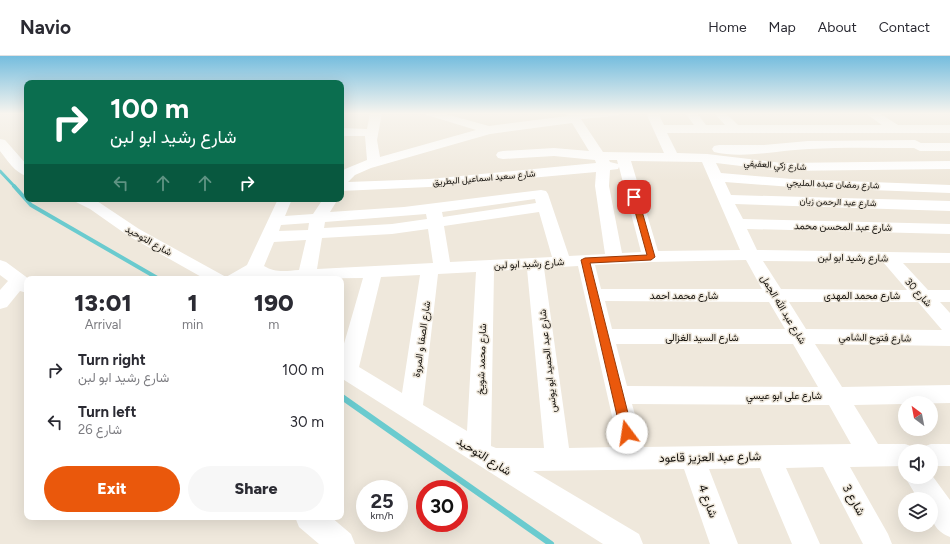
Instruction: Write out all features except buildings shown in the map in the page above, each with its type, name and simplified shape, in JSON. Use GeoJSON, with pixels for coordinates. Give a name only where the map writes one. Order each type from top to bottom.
{"type":"FeatureCollection","features":[{"type":"Feature","properties":{"kind":"street"},"geometry":{"type":"LineString","coordinates":[[372,136],[374,162]]}},
{"type":"Feature","properties":{"kind":"street"},"geometry":{"type":"LineString","coordinates":[[344,177],[374,162],[452,136]]}},
{"type":"Feature","properties":{"kind":"street"},"geometry":{"type":"LineString","coordinates":[[495,136],[503,155],[514,175]]}},
{"type":"Feature","properties":{"kind":"street"},"geometry":{"type":"LineString","coordinates":[[585,136],[601,161],[602,186],[614,259]]}},
{"type":"Feature","properties":{"kind":"street"},"geometry":{"type":"LineString","coordinates":[[662,136],[669,152],[760,150],[812,145],[950,147]]}},
{"type":"Feature","properties":{"kind":"street"},"geometry":{"type":"LineString","coordinates":[[904,136],[946,165],[950,177]]}},
{"type":"Feature","properties":{"kind":"street"},"geometry":{"type":"LineString","coordinates":[[0,143],[24,169]]}},
{"type":"Feature","properties":{"kind":"street"},"geometry":{"type":"LineString","coordinates":[[802,147],[824,167]]}},
{"type":"Feature","properties":{"kind":"street"},"geometry":{"type":"LineString","coordinates":[[503,155],[554,152],[601,161]]}},
{"type":"Feature","properties":{"kind":"street","name":"شارع زكي العفيفي"},"geometry":{"type":"LineString","coordinates":[[625,161],[669,152],[782,167],[946,165]]}},
{"type":"Feature","properties":{"kind":"street","name":"شارع عبد الله الجمل"},"geometry":{"type":"LineString","coordinates":[[707,158],[751,255],[871,455]]}},
{"type":"Feature","properties":{"kind":"street","name":"شارع سعيد اسماعيل البطريق"},"geometry":{"type":"LineString","coordinates":[[344,187],[429,183],[534,174],[601,161],[625,161]]}},
{"type":"Feature","properties":{"kind":"street"},"geometry":{"type":"LineString","coordinates":[[625,161],[651,257]]}},
{"type":"Feature","properties":{"kind":"street"},"geometry":{"type":"LineString","coordinates":[[534,174],[562,262]]}},
{"type":"Feature","properties":{"kind":"street","name":"شارع رمضان عبده المليجي"},"geometry":{"type":"LineString","coordinates":[[715,177],[792,183],[950,189]]}},
{"type":"Feature","properties":{"kind":"street","name":"شارع الصفا و المروة"},"geometry":{"type":"LineString","coordinates":[[411,410],[436,268],[437,224],[429,183]]}},
{"type":"Feature","properties":{"kind":"street","name":"شارع عبد الرحمن زيان"},"geometry":{"type":"LineString","coordinates":[[725,199],[950,206]]}},
{"type":"Feature","properties":{"kind":"street"},"geometry":{"type":"LineString","coordinates":[[275,221],[380,214],[433,208],[542,200]]}},
{"type":"Feature","properties":{"kind":"street"},"geometry":{"type":"LineString","coordinates":[[268,237],[392,229],[437,224],[542,200]]}},
{"type":"Feature","properties":{"kind":"street","name":"شارع التوحيد"},"geometry":{"type":"LineString","coordinates":[[87,202],[133,232],[214,276]]}},
{"type":"Feature","properties":{"kind":"street"},"geometry":{"type":"LineString","coordinates":[[239,276],[254,268],[284,202]]}},
{"type":"Feature","properties":{"kind":"street"},"geometry":{"type":"LineString","coordinates":[[311,276],[314,235],[318,218],[329,202]]}},
{"type":"Feature","properties":{"kind":"street","name":"شارع عبد المحسن محمد"},"geometry":{"type":"LineString","coordinates":[[737,224],[950,229]]}},
{"type":"Feature","properties":{"kind":"street","name":"شارع رشيد ابو لبن"},"geometry":{"type":"LineString","coordinates":[[254,268],[270,276],[311,276],[374,271],[651,257],[751,255],[950,258]]}},
{"type":"Feature","properties":{"kind":"street","name":"شارع 30"},"geometry":{"type":"LineString","coordinates":[[888,257],[950,326]]}},
{"type":"Feature","properties":{"kind":"street"},"geometry":{"type":"LineString","coordinates":[[585,260],[634,458]]}},
{"type":"Feature","properties":{"kind":"street","name":"شارع عبد الحميد ابو يونس"},"geometry":{"type":"LineString","coordinates":[[536,263],[558,459]]}},
{"type":"Feature","properties":{"kind":"street","name":"شارع محمد شويخ"},"geometry":{"type":"LineString","coordinates":[[484,456],[485,265]]}},
{"type":"Feature","properties":{"kind":"street"},"geometry":{"type":"LineString","coordinates":[[0,266],[23,284],[0,302]]}},
{"type":"Feature","properties":{"kind":"street"},"geometry":{"type":"LineString","coordinates":[[344,369],[374,271]]}},
{"type":"Feature","properties":{"kind":"street","name":"شارع محمد المهدى"},"geometry":{"type":"LineString","coordinates":[[775,294],[950,296]]}},
{"type":"Feature","properties":{"kind":"street","name":"شارع محمد احمد"},"geometry":{"type":"LineString","coordinates":[[594,295],[775,294]]}},
{"type":"Feature","properties":{"kind":"street","name":"شارع السيد الغزالى"},"geometry":{"type":"LineString","coordinates":[[604,337],[800,336]]}},
{"type":"Feature","properties":{"kind":"street","name":"شارع فتوح الشامي"},"geometry":{"type":"LineString","coordinates":[[800,336],[950,338]]}},
{"type":"Feature","properties":{"kind":"street","name":"شارع التوحيد"},"geometry":{"type":"LineString","coordinates":[[344,369],[629,544]]}},
{"type":"Feature","properties":{"kind":"street","name":"شارع على ابو عيسي"},"geometry":{"type":"LineString","coordinates":[[618,395],[836,396],[950,394]]}},
{"type":"Feature","properties":{"kind":"street"},"geometry":{"type":"LineString","coordinates":[[938,455],[950,455]]}},
{"type":"Feature","properties":{"kind":"street","name":"شارع عبد العزيز قاعود"},"geometry":{"type":"LineString","coordinates":[[484,456],[558,459],[898,456]]}},
{"type":"Feature","properties":{"kind":"street"},"geometry":{"type":"LineString","coordinates":[[768,456],[806,544]]}},
{"type":"Feature","properties":{"kind":"street","name":"شارع 3"},"geometry":{"type":"LineString","coordinates":[[830,456],[878,544]]}},
{"type":"Feature","properties":{"kind":"street","name":"شارع 4"},"geometry":{"type":"LineString","coordinates":[[692,457],[724,544]]}},
{"type":"Feature","properties":{"kind":"street"},"geometry":{"type":"LineString","coordinates":[[923,484],[950,523]]}},
{"type":"Feature","properties":{"kind":"street"},"geometry":{"type":"LineString","coordinates":[[313,520],[341,544]]}},
{"type":"Feature","properties":{"kind":"waterway"},"geometry":{"type":"LineString","coordinates":[[0,171],[15,187]]}},
{"type":"Feature","properties":{"kind":"waterway"},"geometry":{"type":"LineString","coordinates":[[14,186],[24,197]]}},
{"type":"Feature","properties":{"kind":"waterway"},"geometry":{"type":"LineString","coordinates":[[28,202],[31,205],[154,276]]}},
{"type":"Feature","properties":{"kind":"waterway"},"geometry":{"type":"LineString","coordinates":[[344,398],[551,544]]}},
{"type":"Feature","properties":{"kind":"route"},"geometry":{"type":"LineString","coordinates":[[627,433],[585,260],[651,257],[634,197]]}}]}
